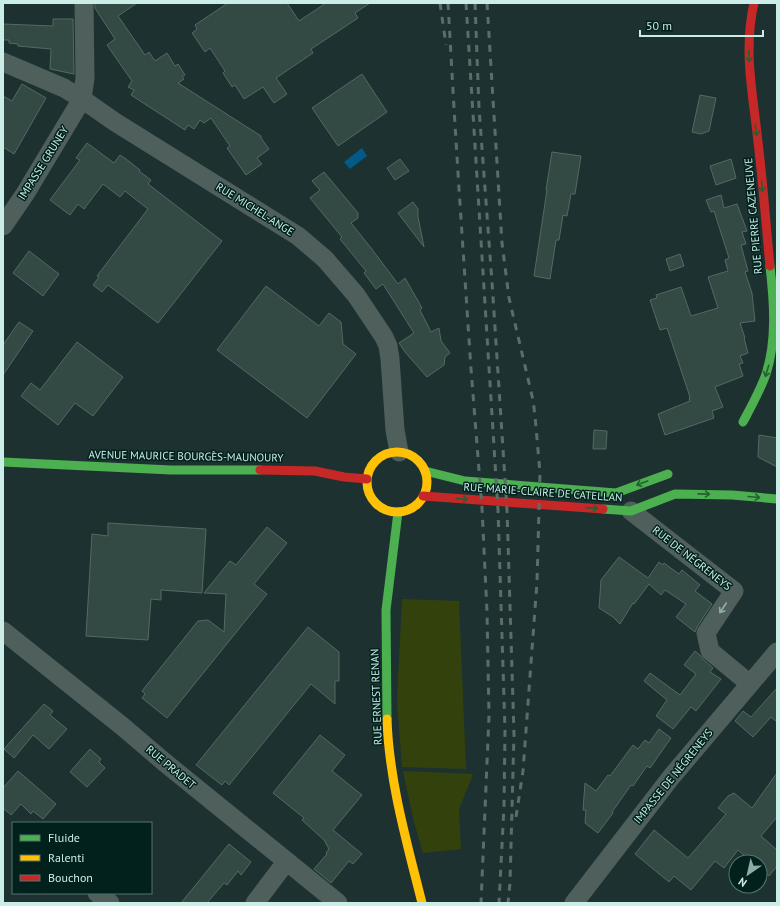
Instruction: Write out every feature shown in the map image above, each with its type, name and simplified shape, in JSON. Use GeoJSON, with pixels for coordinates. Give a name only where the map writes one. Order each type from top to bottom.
{"type":"FeatureCollection","features":[{"type":"Feature","properties":{"kind":"street"},"geometry":{"type":"LineString","coordinates":[[82,99],[85,78],[84,3]]}},
{"type":"Feature","properties":{"kind":"street","name":"RUE PIERRE CAZENEUVE"},"geometry":{"type":"LineString","coordinates":[[743,422],[754,403],[763,382],[770,359],[774,335],[772,290],[759,147],[749,65],[749,26],[754,3]]}},
{"type":"Feature","properties":{"kind":"street","name":"RUE MICHEL-ANGE"},"geometry":{"type":"LineString","coordinates":[[3,62],[64,88],[82,99],[115,122],[298,236],[325,259],[356,295],[384,337],[388,346],[395,430],[399,452]]}},
{"type":"Feature","properties":{"kind":"street","name":"IMPASSE GRUNEY"},"geometry":{"type":"LineString","coordinates":[[3,226],[25,194],[82,99]]}},
{"type":"Feature","properties":{"kind":"street"},"geometry":{"type":"LineString","coordinates":[[399,452],[407,454],[415,458],[425,471],[427,479],[423,496],[413,507],[405,511],[389,511],[382,508],[371,496],[367,479],[369,471],[374,463],[381,457],[390,453],[399,452]]}},
{"type":"Feature","properties":{"kind":"street","name":"AVENUE MAURICE BOURGÈS-MAUNOURY"},"geometry":{"type":"LineString","coordinates":[[3,462],[171,470],[314,471],[344,477],[367,479]]}},
{"type":"Feature","properties":{"kind":"street","name":"RUE MARIE-CLAIRE DE CATELLAN"},"geometry":{"type":"LineString","coordinates":[[425,471],[465,481],[616,493],[668,474]]}},
{"type":"Feature","properties":{"kind":"street","name":"RUE MARIE-CLAIRE DE CATELLAN"},"geometry":{"type":"LineString","coordinates":[[423,496],[631,510],[676,494],[732,495],[777,499]]}},
{"type":"Feature","properties":{"kind":"street","name":"RUE DE NÉGRENEYS"},"geometry":{"type":"LineString","coordinates":[[631,510],[734,591],[706,633],[710,652],[750,684]]}},
{"type":"Feature","properties":{"kind":"street","name":"RUE ERNEST RENAN"},"geometry":{"type":"LineString","coordinates":[[398,512],[386,610],[387,730],[392,772],[402,825],[422,903]]}},
{"type":"Feature","properties":{"kind":"street","name":"RUE PRADET"},"geometry":{"type":"LineString","coordinates":[[3,631],[122,726],[286,862],[338,903]]}},
{"type":"Feature","properties":{"kind":"street","name":"IMPASSE DE NÉGRENEYS"},"geometry":{"type":"LineString","coordinates":[[574,903],[672,776],[777,652]]}},
{"type":"Feature","properties":{"kind":"street"},"geometry":{"type":"LineString","coordinates":[[255,903],[286,862]]}},
{"type":"Feature","properties":{"kind":"street"},"geometry":{"type":"LineString","coordinates":[[98,894],[110,903]]}},
{"type":"Feature","properties":{"kind":"green space"},"geometry":{"type":"Polygon","coordinates":[[[402,599],[459,601],[466,769],[402,767],[397,701],[402,599]]]}},
{"type":"Feature","properties":{"kind":"green space"},"geometry":{"type":"Polygon","coordinates":[[[403,771],[473,774],[459,809],[461,849],[423,853],[414,822],[403,771]]]}},
{"type":"Feature","properties":{"kind":"water"},"geometry":{"type":"Polygon","coordinates":[[[362,148],[367,156],[350,169],[344,162],[362,148]]]}},
{"type":"Feature","properties":{"kind":"building"},"geometry":{"type":"Polygon","coordinates":[[[95,3],[137,3],[118,16],[145,55],[149,52],[155,61],[167,53],[175,66],[178,64],[185,75],[182,77],[184,79],[178,83],[261,136],[269,149],[257,158],[262,164],[246,175],[227,148],[230,146],[211,118],[204,123],[200,120],[194,129],[188,125],[185,130],[131,95],[134,90],[128,87],[132,81],[107,45],[115,39],[95,8],[95,3]]]}},
{"type":"Feature","properties":{"kind":"building"},"geometry":{"type":"Polygon","coordinates":[[[228,3],[287,3],[299,21],[326,3],[370,3],[355,13],[358,18],[311,49],[313,53],[276,78],[287,94],[274,103],[263,87],[244,99],[235,85],[232,87],[223,73],[225,71],[210,48],[205,52],[192,33],[197,29],[195,25],[228,3]]]}},
{"type":"Feature","properties":{"kind":"building"},"geometry":{"type":"Polygon","coordinates":[[[53,19],[73,19],[74,74],[50,69],[51,49],[18,46],[18,44],[9,43],[9,40],[3,40],[3,24],[53,26],[53,19]]]}},
{"type":"Feature","properties":{"kind":"building"},"geometry":{"type":"Polygon","coordinates":[[[362,74],[387,112],[338,146],[312,108],[362,74]]]}},
{"type":"Feature","properties":{"kind":"building"},"geometry":{"type":"Polygon","coordinates":[[[22,84],[46,98],[14,154],[3,147],[3,96],[12,101],[22,84]]]}},
{"type":"Feature","properties":{"kind":"building"},"geometry":{"type":"Polygon","coordinates":[[[700,95],[716,98],[709,131],[701,134],[692,132],[700,95]]]}},
{"type":"Feature","properties":{"kind":"building"},"geometry":{"type":"Polygon","coordinates":[[[87,143],[114,163],[120,155],[126,159],[151,180],[148,184],[222,241],[158,323],[108,285],[102,292],[93,285],[99,277],[97,276],[148,209],[125,191],[120,197],[103,184],[84,209],[78,204],[70,215],[50,200],[80,160],[76,158],[87,143]]]}},
{"type":"Feature","properties":{"kind":"building"},"geometry":{"type":"Polygon","coordinates":[[[552,152],[581,156],[575,194],[571,194],[567,216],[563,215],[559,240],[556,240],[550,279],[534,276],[552,152]]]}},
{"type":"Feature","properties":{"kind":"building"},"geometry":{"type":"Polygon","coordinates":[[[400,159],[409,171],[395,180],[387,168],[400,159]]]}},
{"type":"Feature","properties":{"kind":"building"},"geometry":{"type":"Polygon","coordinates":[[[731,159],[736,178],[716,185],[710,166],[731,159]]]}},
{"type":"Feature","properties":{"kind":"building"},"geometry":{"type":"Polygon","coordinates":[[[324,172],[358,213],[358,218],[351,223],[398,284],[405,278],[422,308],[420,310],[431,332],[439,328],[441,341],[450,353],[445,357],[444,365],[427,377],[399,343],[414,333],[383,284],[376,289],[364,273],[366,271],[340,239],[342,237],[310,198],[320,190],[312,181],[324,172]]]}},
{"type":"Feature","properties":{"kind":"building"},"geometry":{"type":"Polygon","coordinates":[[[721,195],[724,208],[737,204],[747,231],[742,232],[746,244],[741,245],[748,271],[745,272],[752,293],[755,321],[740,323],[748,353],[740,356],[743,363],[739,364],[743,376],[715,387],[723,407],[712,411],[714,418],[665,435],[658,414],[690,401],[690,397],[667,328],[660,330],[650,300],[657,298],[656,295],[681,287],[691,316],[718,308],[708,277],[728,271],[725,260],[729,258],[714,211],[711,212],[706,200],[721,195]]]}},
{"type":"Feature","properties":{"kind":"building"},"geometry":{"type":"Polygon","coordinates":[[[413,202],[418,209],[418,217],[424,247],[398,213],[413,202]]]}},
{"type":"Feature","properties":{"kind":"building"},"geometry":{"type":"Polygon","coordinates":[[[29,251],[59,274],[43,296],[13,273],[29,251]]]}},
{"type":"Feature","properties":{"kind":"building"},"geometry":{"type":"Polygon","coordinates":[[[680,254],[684,266],[670,271],[666,259],[680,254]]]}},
{"type":"Feature","properties":{"kind":"building"},"geometry":{"type":"Polygon","coordinates":[[[266,286],[319,326],[329,313],[341,322],[343,344],[356,354],[307,418],[217,350],[266,286]]]}},
{"type":"Feature","properties":{"kind":"building"},"geometry":{"type":"Polygon","coordinates":[[[19,322],[33,331],[3,375],[3,345],[19,322]]]}},
{"type":"Feature","properties":{"kind":"building"},"geometry":{"type":"Polygon","coordinates":[[[77,342],[123,377],[93,416],[75,403],[58,425],[21,396],[31,383],[40,390],[77,342]]]}},
{"type":"Feature","properties":{"kind":"building"},"geometry":{"type":"Polygon","coordinates":[[[594,430],[607,431],[606,449],[593,449],[594,430]]]}},
{"type":"Feature","properties":{"kind":"building"},"geometry":{"type":"Polygon","coordinates":[[[759,435],[777,438],[777,467],[758,457],[759,435]]]}},
{"type":"Feature","properties":{"kind":"building"},"geometry":{"type":"Polygon","coordinates":[[[108,523],[206,529],[202,593],[161,590],[161,600],[151,599],[148,640],[86,636],[92,534],[108,536],[108,523]]]}},
{"type":"Feature","properties":{"kind":"building"},"geometry":{"type":"Polygon","coordinates":[[[267,527],[287,543],[254,584],[267,594],[167,718],[142,698],[145,694],[142,691],[198,621],[208,620],[224,632],[226,594],[204,593],[230,561],[236,565],[267,527]]]}},
{"type":"Feature","properties":{"kind":"building"},"geometry":{"type":"Polygon","coordinates":[[[619,557],[648,578],[659,562],[663,565],[664,563],[679,574],[682,570],[700,585],[695,591],[712,604],[695,632],[676,617],[686,604],[665,590],[661,595],[649,584],[634,604],[633,603],[620,624],[613,617],[599,608],[601,580],[619,557]]]}},
{"type":"Feature","properties":{"kind":"building"},"geometry":{"type":"Polygon","coordinates":[[[308,627],[339,652],[339,681],[335,681],[335,704],[311,684],[229,785],[225,781],[222,785],[196,765],[308,627]]]}},
{"type":"Feature","properties":{"kind":"building"},"geometry":{"type":"Polygon","coordinates":[[[695,651],[713,668],[710,672],[721,679],[696,711],[691,707],[673,729],[656,716],[667,700],[644,681],[650,673],[680,695],[696,674],[684,665],[695,651]]]}},
{"type":"Feature","properties":{"kind":"building"},"geometry":{"type":"Polygon","coordinates":[[[777,688],[777,722],[771,717],[753,737],[735,721],[743,711],[751,717],[777,688]]]}},
{"type":"Feature","properties":{"kind":"building"},"geometry":{"type":"Polygon","coordinates":[[[44,704],[53,711],[50,715],[67,729],[49,749],[33,735],[14,758],[4,749],[44,704]]]}},
{"type":"Feature","properties":{"kind":"building"},"geometry":{"type":"Polygon","coordinates":[[[659,729],[671,738],[650,768],[647,766],[633,786],[631,785],[598,833],[585,823],[586,810],[583,810],[585,783],[596,791],[608,775],[610,776],[633,745],[638,749],[645,740],[649,743],[659,729]]]}},
{"type":"Feature","properties":{"kind":"building"},"geometry":{"type":"Polygon","coordinates":[[[320,735],[345,755],[332,771],[362,795],[333,830],[362,854],[353,864],[349,861],[331,883],[314,869],[327,854],[326,853],[329,849],[324,840],[302,820],[304,818],[273,793],[320,735]]]}},
{"type":"Feature","properties":{"kind":"building"},"geometry":{"type":"Polygon","coordinates":[[[90,749],[101,759],[99,762],[105,768],[87,787],[70,772],[90,749]]]}},
{"type":"Feature","properties":{"kind":"building"},"geometry":{"type":"Polygon","coordinates":[[[18,771],[56,804],[43,819],[33,811],[31,814],[21,804],[11,815],[3,808],[3,788],[18,771]]]}},
{"type":"Feature","properties":{"kind":"building"},"geometry":{"type":"Polygon","coordinates":[[[777,773],[777,817],[761,836],[777,850],[777,866],[769,876],[768,854],[743,854],[738,850],[735,854],[728,854],[728,863],[724,868],[715,861],[691,890],[674,876],[669,882],[635,854],[654,830],[688,858],[726,814],[718,808],[728,796],[734,793],[752,808],[777,773]]]}},
{"type":"Feature","properties":{"kind":"building"},"geometry":{"type":"Polygon","coordinates":[[[229,844],[251,862],[241,875],[238,871],[227,885],[224,883],[207,903],[181,903],[229,844]]]}},
{"type":"Feature","properties":{"kind":"railway"},"geometry":{"type":"LineString","coordinates":[[440,3],[446,45]]}},
{"type":"Feature","properties":{"kind":"railway"},"geometry":{"type":"LineString","coordinates":[[448,3],[471,369],[482,508],[487,612],[489,716],[481,903]]}},
{"type":"Feature","properties":{"kind":"railway"},"geometry":{"type":"LineString","coordinates":[[466,3],[498,510],[505,730],[504,806],[499,903]]}},
{"type":"Feature","properties":{"kind":"railway"},"geometry":{"type":"LineString","coordinates":[[475,3],[479,108],[507,510],[514,734],[510,883],[508,903]]}},
{"type":"Feature","properties":{"kind":"railway"},"geometry":{"type":"LineString","coordinates":[[487,3],[502,243],[509,298],[533,400],[540,473],[537,582],[523,771],[516,817]]}},
{"type":"Feature","properties":{"kind":"traffic: fast"},"geometry":{"type":"LineString","coordinates":[[743,422],[764,380],[772,348],[774,321],[770,266]]}},
{"type":"Feature","properties":{"kind":"traffic: fast"},"geometry":{"type":"LineString","coordinates":[[3,462],[171,470],[260,470]]}},
{"type":"Feature","properties":{"kind":"traffic: fast"},"geometry":{"type":"LineString","coordinates":[[425,471],[465,481],[616,493],[668,474]]}},
{"type":"Feature","properties":{"kind":"traffic: fast"},"geometry":{"type":"LineString","coordinates":[[603,509],[631,511],[675,494],[732,495],[777,499]]}},
{"type":"Feature","properties":{"kind":"traffic: fast"},"geometry":{"type":"LineString","coordinates":[[387,719],[386,610],[398,512]]}},
{"type":"Feature","properties":{"kind":"traffic: slow"},"geometry":{"type":"LineString","coordinates":[[397,452],[413,457],[418,461],[422,466],[427,482],[422,498],[418,503],[413,507],[397,512],[381,507],[376,503],[372,498],[367,482],[372,466],[376,461],[381,457],[397,452]]}},
{"type":"Feature","properties":{"kind":"traffic: slow"},"geometry":{"type":"LineString","coordinates":[[387,719],[388,742],[395,789],[422,903]]}},
{"type":"Feature","properties":{"kind":"traffic: jam"},"geometry":{"type":"LineString","coordinates":[[754,3],[749,38],[750,72],[770,266]]}},
{"type":"Feature","properties":{"kind":"traffic: jam"},"geometry":{"type":"LineString","coordinates":[[260,470],[315,471],[344,477],[367,479]]}},
{"type":"Feature","properties":{"kind":"traffic: jam"},"geometry":{"type":"LineString","coordinates":[[423,496],[603,509]]}}]}
